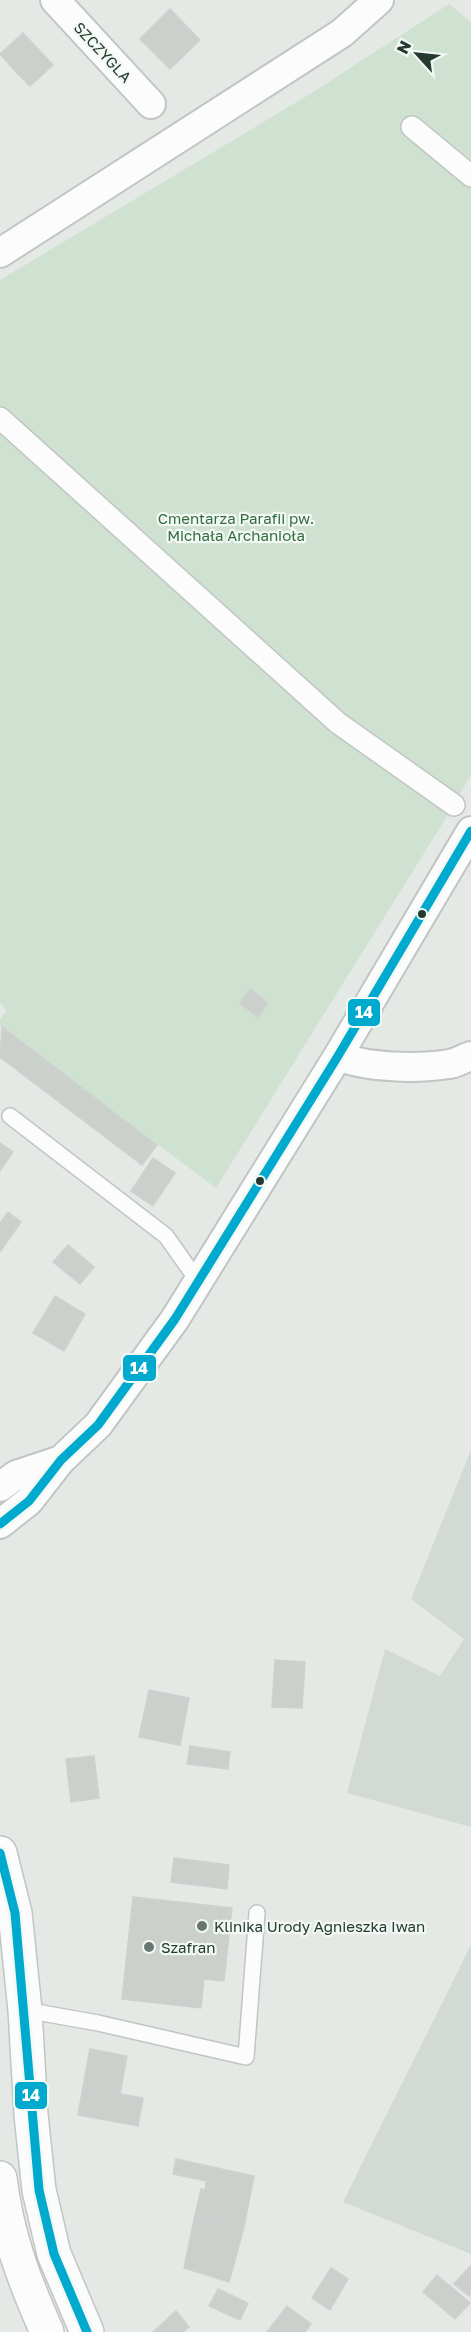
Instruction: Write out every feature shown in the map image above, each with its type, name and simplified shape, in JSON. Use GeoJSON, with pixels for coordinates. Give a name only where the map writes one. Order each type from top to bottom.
{"type":"FeatureCollection","features":[{"type":"Feature","properties":{"kind":"main road"},"geometry":{"type":"LineString","coordinates":[[0,1852],[15,1913],[26,2010],[31,2115],[39,2190],[54,2254],[87,2332]]}},
{"type":"Feature","properties":{"kind":"main road"},"geometry":{"type":"LineString","coordinates":[[0,2178],[4,2207],[19,2266],[46,2332]]}},
{"type":"Feature","properties":{"kind":"street","name":"SZCZYGLA"},"geometry":{"type":"LineString","coordinates":[[55,0],[151,104]]}},
{"type":"Feature","properties":{"kind":"street"},"geometry":{"type":"LineString","coordinates":[[0,253],[342,33],[379,0]]}},
{"type":"Feature","properties":{"kind":"street"},"geometry":{"type":"LineString","coordinates":[[412,127],[471,176]]}},
{"type":"Feature","properties":{"kind":"street"},"geometry":{"type":"LineString","coordinates":[[0,418],[338,723],[454,805]]}},
{"type":"Feature","properties":{"kind":"street"},"geometry":{"type":"LineString","coordinates":[[0,1524],[29,1501],[61,1460],[98,1425],[175,1319],[338,1056],[471,831]]}},
{"type":"Feature","properties":{"kind":"street"},"geometry":{"type":"LineString","coordinates":[[338,1056],[352,1062],[386,1066],[451,1064],[471,1056]]}},
{"type":"Feature","properties":{"kind":"street"},"geometry":{"type":"LineString","coordinates":[[0,1487],[16,1475],[61,1460]]}},
{"type":"Feature","properties":{"kind":"lane"},"geometry":{"type":"LineString","coordinates":[[9,1116],[166,1236],[190,1270],[201,1279]]}},
{"type":"Feature","properties":{"kind":"lane"},"geometry":{"type":"LineString","coordinates":[[26,2010],[98,2023],[246,2057],[257,1913]]}},
{"type":"Feature","properties":{"kind":"shaded area"},"geometry":{"type":"Polygon","coordinates":[[[471,1450],[471,1827],[347,1793],[385,1649],[440,1676],[464,1639],[411,1599],[471,1450]]]}},
{"type":"Feature","properties":{"kind":"shaded area"},"geometry":{"type":"Polygon","coordinates":[[[471,1945],[471,2254],[343,2202],[471,1945]]]}},
{"type":"Feature","properties":{"kind":"green space","name":"Cmentarza Parafii pw. Michała Archanioła"},"geometry":{"type":"Polygon","coordinates":[[[449,4],[471,22],[471,774],[216,1188],[0,1026],[0,1019],[7,1011],[0,1003],[0,280],[310,94],[449,4]]]}},
{"type":"Feature","properties":{"kind":"building"},"geometry":{"type":"Polygon","coordinates":[[[170,9],[200,40],[170,69],[140,39],[170,9]]]}},
{"type":"Feature","properties":{"kind":"building"},"geometry":{"type":"Polygon","coordinates":[[[23,33],[40,51],[16,72],[0,54],[23,33]]]}},
{"type":"Feature","properties":{"kind":"building"},"geometry":{"type":"Polygon","coordinates":[[[40,51],[53,65],[30,86],[16,72],[40,51]]]}},
{"type":"Feature","properties":{"kind":"building"},"geometry":{"type":"Polygon","coordinates":[[[250,989],[268,1003],[258,1017],[240,1003],[250,989]]]}},
{"type":"Feature","properties":{"kind":"building"},"geometry":{"type":"Polygon","coordinates":[[[2,1027],[157,1145],[142,1165],[0,1057],[2,1027]]]}},
{"type":"Feature","properties":{"kind":"building"},"geometry":{"type":"Polygon","coordinates":[[[0,1143],[13,1152],[0,1171],[0,1143]]]}},
{"type":"Feature","properties":{"kind":"building"},"geometry":{"type":"Polygon","coordinates":[[[153,1158],[175,1173],[153,1206],[131,1191],[153,1158]]]}},
{"type":"Feature","properties":{"kind":"building"},"geometry":{"type":"Polygon","coordinates":[[[8,1212],[21,1222],[0,1252],[0,1223],[8,1212]]]}},
{"type":"Feature","properties":{"kind":"building"},"geometry":{"type":"Polygon","coordinates":[[[68,1245],[94,1267],[80,1284],[53,1262],[68,1245]]]}},
{"type":"Feature","properties":{"kind":"building"},"geometry":{"type":"Polygon","coordinates":[[[55,1296],[85,1314],[64,1351],[33,1333],[55,1296]]]}},
{"type":"Feature","properties":{"kind":"building"},"geometry":{"type":"Polygon","coordinates":[[[275,1660],[305,1662],[302,1708],[272,1707],[275,1660]]]}},
{"type":"Feature","properties":{"kind":"building"},"geometry":{"type":"Polygon","coordinates":[[[149,1690],[189,1698],[180,1745],[139,1737],[149,1690]]]}},
{"type":"Feature","properties":{"kind":"building"},"geometry":{"type":"Polygon","coordinates":[[[190,1746],[230,1752],[228,1769],[187,1764],[190,1746]]]}},
{"type":"Feature","properties":{"kind":"building"},"geometry":{"type":"Polygon","coordinates":[[[94,1756],[99,1798],[71,1802],[66,1759],[94,1756]]]}},
{"type":"Feature","properties":{"kind":"building"},"geometry":{"type":"Polygon","coordinates":[[[174,1858],[229,1865],[227,1889],[171,1882],[174,1858]]]}},
{"type":"Feature","properties":{"kind":"building"},"geometry":{"type":"Polygon","coordinates":[[[133,1897],[232,1908],[224,1981],[204,1979],[201,2008],[122,1999],[133,1897]]]}},
{"type":"Feature","properties":{"kind":"building"},"geometry":{"type":"Polygon","coordinates":[[[90,2049],[127,2056],[120,2094],[83,2087],[90,2049]]]}},
{"type":"Feature","properties":{"kind":"building"},"geometry":{"type":"Polygon","coordinates":[[[83,2087],[143,2098],[138,2126],[78,2115],[83,2087]]]}},
{"type":"Feature","properties":{"kind":"building"},"geometry":{"type":"Polygon","coordinates":[[[176,2159],[254,2176],[244,2227],[195,2215],[201,2189],[205,2190],[206,2181],[173,2174],[176,2159]]]}},
{"type":"Feature","properties":{"kind":"building"},"geometry":{"type":"Polygon","coordinates":[[[195,2215],[244,2227],[229,2282],[184,2268],[195,2215]]]}},
{"type":"Feature","properties":{"kind":"building"},"geometry":{"type":"Polygon","coordinates":[[[471,2265],[471,2293],[469,2296],[454,2284],[471,2265]]]}},
{"type":"Feature","properties":{"kind":"building"},"geometry":{"type":"Polygon","coordinates":[[[331,2268],[348,2279],[330,2310],[312,2298],[331,2268]]]}},
{"type":"Feature","properties":{"kind":"building"},"geometry":{"type":"Polygon","coordinates":[[[437,2275],[470,2303],[455,2319],[423,2292],[437,2275]]]}},
{"type":"Feature","properties":{"kind":"building"},"geometry":{"type":"Polygon","coordinates":[[[218,2289],[248,2303],[240,2320],[209,2306],[218,2289]]]}},
{"type":"Feature","properties":{"kind":"building"},"geometry":{"type":"Polygon","coordinates":[[[287,2306],[311,2324],[305,2332],[267,2332],[287,2306]]]}},
{"type":"Feature","properties":{"kind":"building"},"geometry":{"type":"Polygon","coordinates":[[[176,2311],[189,2327],[183,2332],[153,2332],[176,2311]]]}},
{"type":"Feature","properties":{"kind":"transit line","name":"14"},"geometry":{"type":"LineString","coordinates":[[0,1524],[29,1501],[61,1460],[98,1425],[175,1319],[338,1056],[471,831]]}},
{"type":"Feature","properties":{"kind":"transit line","name":"14"},"geometry":{"type":"LineString","coordinates":[[0,1853],[15,1913],[39,2190],[54,2254],[87,2332]]}},
{"type":"Feature","properties":{"kind":"place","name":"Klinika Urody Agnieszka Iwan"},"geometry":{"type":"Point","coordinates":[202,1926]}},
{"type":"Feature","properties":{"kind":"place","name":"Szafran"},"geometry":{"type":"Point","coordinates":[149,1947]}}]}
